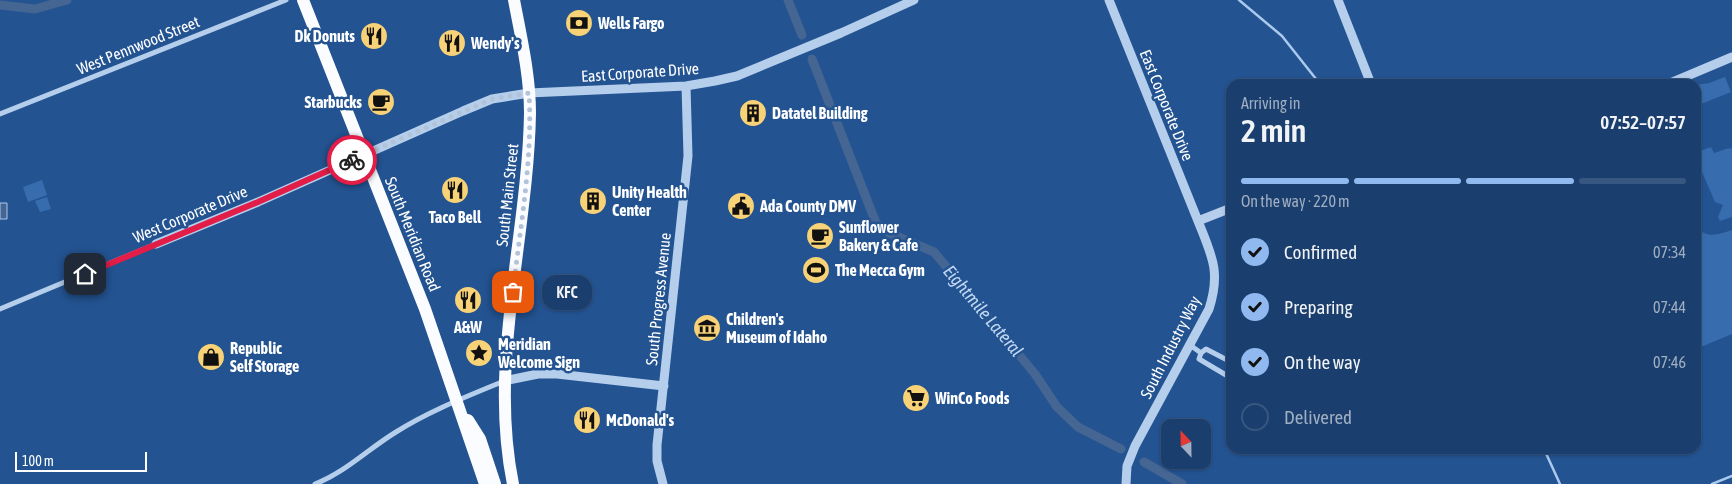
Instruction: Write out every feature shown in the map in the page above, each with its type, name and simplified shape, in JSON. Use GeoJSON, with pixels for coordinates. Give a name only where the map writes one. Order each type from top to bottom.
{"type":"FeatureCollection","features":[{"type":"Feature","properties":{"kind":"main road","name":"South Meridian Road"},"geometry":{"type":"LineString","coordinates":[[303,0],[425,309],[484,484]]}},
{"type":"Feature","properties":{"kind":"main road","name":"South Main Street"},"geometry":{"type":"LineString","coordinates":[[513,484],[507,456],[504,381],[528,160],[530,111],[523,50],[514,0]]}},
{"type":"Feature","properties":{"kind":"main road"},"geometry":{"type":"LineString","coordinates":[[456,401],[480,439],[495,484]]}},
{"type":"Feature","properties":{"kind":"street","name":"West Pennwood Street"},"geometry":{"type":"LineString","coordinates":[[0,114],[286,0]]}},
{"type":"Feature","properties":{"kind":"street","name":"East Corporate Drive"},"geometry":{"type":"LineString","coordinates":[[364,155],[492,99],[529,93],[686,86],[737,76],[841,33],[914,0]]}},
{"type":"Feature","properties":{"kind":"street","name":"East Corporate Drive"},"geometry":{"type":"LineString","coordinates":[[1108,0],[1198,221]]}},
{"type":"Feature","properties":{"kind":"street"},"geometry":{"type":"LineString","coordinates":[[1338,0],[1370,79]]}},
{"type":"Feature","properties":{"kind":"street"},"geometry":{"type":"LineString","coordinates":[[1680,79],[1732,57]]}},
{"type":"Feature","properties":{"kind":"street","name":"South Progress Avenue"},"geometry":{"type":"LineString","coordinates":[[663,484],[657,445],[688,156],[686,86]]}},
{"type":"Feature","properties":{"kind":"street","name":"West Corporate Drive"},"geometry":{"type":"LineString","coordinates":[[0,309],[258,202],[364,155]]}},
{"type":"Feature","properties":{"kind":"street"},"geometry":{"type":"LineString","coordinates":[[1198,221],[1226,210]]}},
{"type":"Feature","properties":{"kind":"street","name":"South Industry Way"},"geometry":{"type":"LineString","coordinates":[[1126,484],[1127,466],[1134,446],[1190,346],[1209,309],[1215,292],[1215,271],[1211,254],[1198,221]]}},
{"type":"Feature","properties":{"kind":"street"},"geometry":{"type":"LineString","coordinates":[[1190,346],[1201,353]]}},
{"type":"Feature","properties":{"kind":"street"},"geometry":{"type":"LineString","coordinates":[[1226,359],[1206,349],[1201,353],[1199,359],[1226,375]]}},
{"type":"Feature","properties":{"kind":"street"},"geometry":{"type":"LineString","coordinates":[[315,484],[339,473],[396,432],[456,401],[504,381],[538,374],[557,374],[664,386]]}},
{"type":"Feature","properties":{"kind":"shaded area"},"geometry":{"type":"Polygon","coordinates":[[[1725,77],[1731,92],[1701,104],[1701,84],[1725,77]]]}},
{"type":"Feature","properties":{"kind":"shaded area"},"geometry":{"type":"Polygon","coordinates":[[[1711,147],[1714,153],[1732,148],[1732,217],[1720,221],[1718,217],[1723,205],[1715,202],[1701,170],[1701,151],[1711,147]]]}},
{"type":"Feature","properties":{"kind":"shaded area"},"geometry":{"type":"Polygon","coordinates":[[[42,180],[47,195],[28,202],[23,187],[42,180]]]}},
{"type":"Feature","properties":{"kind":"shaded area"},"geometry":{"type":"Polygon","coordinates":[[[47,197],[51,209],[40,212],[35,201],[47,197]]]}},
{"type":"Feature","properties":{"kind":"shaded area"},"geometry":{"type":"Polygon","coordinates":[[[0,203],[7,203],[7,219],[0,219],[0,203]]]}},
{"type":"Feature","properties":{"kind":"shaded area"},"geometry":{"type":"Polygon","coordinates":[[[1732,230],[1732,334],[1701,347],[1701,231],[1713,235],[1732,230]]]}},
{"type":"Feature","properties":{"kind":"waterway","name":"Eightmile Lateral"},"geometry":{"type":"LineString","coordinates":[[0,5],[35,9],[67,0]]}},
{"type":"Feature","properties":{"kind":"waterway","name":"Eightmile Lateral"},"geometry":{"type":"LineString","coordinates":[[788,0],[802,35]]}},
{"type":"Feature","properties":{"kind":"waterway"},"geometry":{"type":"LineString","coordinates":[[1239,0],[1282,36],[1316,79]]}},
{"type":"Feature","properties":{"kind":"waterway","name":"Eightmile Lateral"},"geometry":{"type":"LineString","coordinates":[[812,59],[876,223],[889,233],[934,252],[1035,374],[1057,407],[1078,427],[1121,449]]}},
{"type":"Feature","properties":{"kind":"waterway"},"geometry":{"type":"LineString","coordinates":[[1546,454],[1560,484]]}},
{"type":"Feature","properties":{"kind":"waterway","name":"Eightmile Lateral"},"geometry":{"type":"LineString","coordinates":[[1144,462],[1182,484]]}},
{"type":"Feature","properties":{"kind":"waterway"},"geometry":{"type":"LineString","coordinates":[[1712,484],[1732,476]]}},
{"type":"Feature","properties":{"kind":"way so far"},"geometry":{"type":"LineString","coordinates":[[352,160],[492,99],[529,93],[528,160],[513,292]]}},
{"type":"Feature","properties":{"kind":"place","name":"Wells Fargo"},"geometry":{"type":"Point","coordinates":[579,23]}},
{"type":"Feature","properties":{"kind":"place","name":"Dk Donuts"},"geometry":{"type":"Point","coordinates":[374,36]}},
{"type":"Feature","properties":{"kind":"place","name":"Wendy's"},"geometry":{"type":"Point","coordinates":[452,43]}},
{"type":"Feature","properties":{"kind":"place","name":"Starbucks"},"geometry":{"type":"Point","coordinates":[381,102]}},
{"type":"Feature","properties":{"kind":"place","name":"Datatel Building"},"geometry":{"type":"Point","coordinates":[753,113]}},
{"type":"Feature","properties":{"kind":"place","name":"Taco Bell"},"geometry":{"type":"Point","coordinates":[455,190]}},
{"type":"Feature","properties":{"kind":"place","name":"Unity Health Center"},"geometry":{"type":"Point","coordinates":[593,201]}},
{"type":"Feature","properties":{"kind":"place","name":"Ada County DMV"},"geometry":{"type":"Point","coordinates":[741,206]}},
{"type":"Feature","properties":{"kind":"place","name":"Sunflower Bakery & Cafe"},"geometry":{"type":"Point","coordinates":[820,236]}},
{"type":"Feature","properties":{"kind":"place","name":"The Mecca Gym"},"geometry":{"type":"Point","coordinates":[816,270]}},
{"type":"Feature","properties":{"kind":"place","name":"KFC"},"geometry":{"type":"Point","coordinates":[513,292]}},
{"type":"Feature","properties":{"kind":"place","name":"A&W"},"geometry":{"type":"Point","coordinates":[468,300]}},
{"type":"Feature","properties":{"kind":"place","name":"Children's Museum of Idaho"},"geometry":{"type":"Point","coordinates":[707,328]}},
{"type":"Feature","properties":{"kind":"place","name":"Meridian Welcome Sign"},"geometry":{"type":"Point","coordinates":[479,353]}},
{"type":"Feature","properties":{"kind":"place","name":"Republic Self Storage"},"geometry":{"type":"Point","coordinates":[211,357]}},
{"type":"Feature","properties":{"kind":"place","name":"WinCo Foods"},"geometry":{"type":"Point","coordinates":[916,398]}},
{"type":"Feature","properties":{"kind":"place","name":"McDonald's"},"geometry":{"type":"Point","coordinates":[587,420]}},
{"type":"Feature","properties":{"kind":"route"},"geometry":{"type":"LineString","coordinates":[[85,274],[258,202],[352,160]]}}]}
